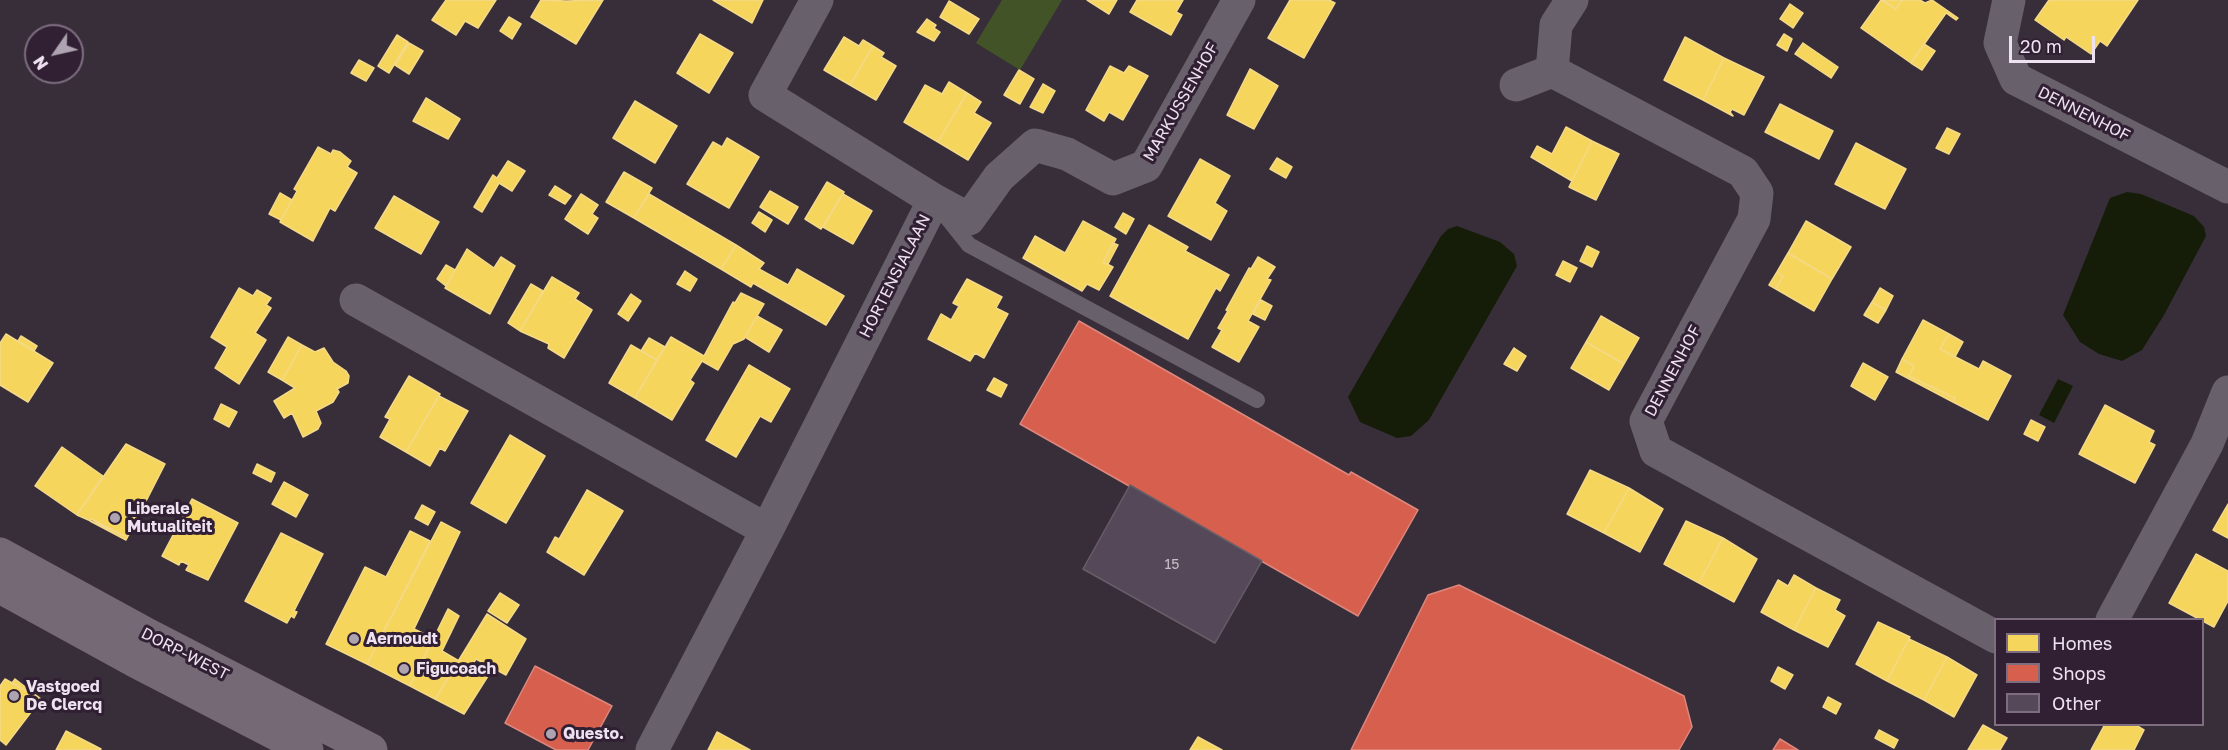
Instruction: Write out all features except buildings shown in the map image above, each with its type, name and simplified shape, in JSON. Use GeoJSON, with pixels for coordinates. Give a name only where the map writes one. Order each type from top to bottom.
{"type":"FeatureCollection","features":[{"type":"Feature","properties":{"kind":"main road","name":"DORP-WEST"},"geometry":{"type":"LineString","coordinates":[[0,554],[148,635],[371,750]]}},
{"type":"Feature","properties":{"kind":"main road","name":"DORP-WEST"},"geometry":{"type":"LineString","coordinates":[[0,586],[307,750]]}},
{"type":"Feature","properties":{"kind":"street","name":"HORTENSIALAAN"},"geometry":{"type":"LineString","coordinates":[[652,750],[767,530],[934,200],[765,94],[817,0]]}},
{"type":"Feature","properties":{"kind":"street","name":"MARKUSSENHOF"},"geometry":{"type":"LineString","coordinates":[[934,200],[969,219],[999,177],[1035,145],[1067,154],[1113,179],[1146,166],[1239,0]]}},
{"type":"Feature","properties":{"kind":"street"},"geometry":{"type":"LineString","coordinates":[[1516,85],[1552,71],[1556,25],[1572,0]]}},
{"type":"Feature","properties":{"kind":"street","name":"DENNENHOF"},"geometry":{"type":"LineString","coordinates":[[2009,0],[2000,44],[2016,80],[2228,187]]}},
{"type":"Feature","properties":{"kind":"street","name":"DENNENHOF"},"geometry":{"type":"LineString","coordinates":[[1552,71],[1743,172],[1757,193],[1754,219],[1646,421],[1656,451],[1994,636]]}},
{"type":"Feature","properties":{"kind":"street"},"geometry":{"type":"LineString","coordinates":[[356,300],[767,530]]}},
{"type":"Feature","properties":{"kind":"street"},"geometry":{"type":"LineString","coordinates":[[2113,618],[2207,444],[2228,392]]}},
{"type":"Feature","properties":{"kind":"lane"},"geometry":{"type":"LineString","coordinates":[[934,200],[969,245],[1257,400]]}},
{"type":"Feature","properties":{"kind":"green space"},"geometry":{"type":"Polygon","coordinates":[[[1002,0],[1062,0],[1020,70],[976,43],[1002,0]]]}},
{"type":"Feature","properties":{"kind":"shaded area"},"geometry":{"type":"Polygon","coordinates":[[[2127,192],[2141,194],[2194,216],[2204,227],[2206,236],[2164,315],[2142,350],[2122,361],[2099,354],[2080,342],[2063,315],[2110,198],[2127,192]]]}},
{"type":"Feature","properties":{"kind":"shaded area"},"geometry":{"type":"Polygon","coordinates":[[[1457,226],[1500,242],[1514,254],[1517,266],[1429,420],[1411,436],[1397,438],[1360,422],[1348,397],[1441,236],[1448,229],[1457,226]]]}},
{"type":"Feature","properties":{"kind":"shaded area"},"geometry":{"type":"Polygon","coordinates":[[[2058,379],[2073,386],[2054,423],[2039,415],[2058,379]]]}},
{"type":"Feature","properties":{"kind":"place","name":"Liberale Mutualiteit"},"geometry":{"type":"Point","coordinates":[115,518]}},
{"type":"Feature","properties":{"kind":"place","name":"Aernoudt"},"geometry":{"type":"Point","coordinates":[354,639]}},
{"type":"Feature","properties":{"kind":"place","name":"Figucoach"},"geometry":{"type":"Point","coordinates":[404,669]}},
{"type":"Feature","properties":{"kind":"place","name":"Vastgoed De Clercq"},"geometry":{"type":"Point","coordinates":[14,696]}},
{"type":"Feature","properties":{"kind":"place","name":"Questo."},"geometry":{"type":"Point","coordinates":[551,734]}}]}
